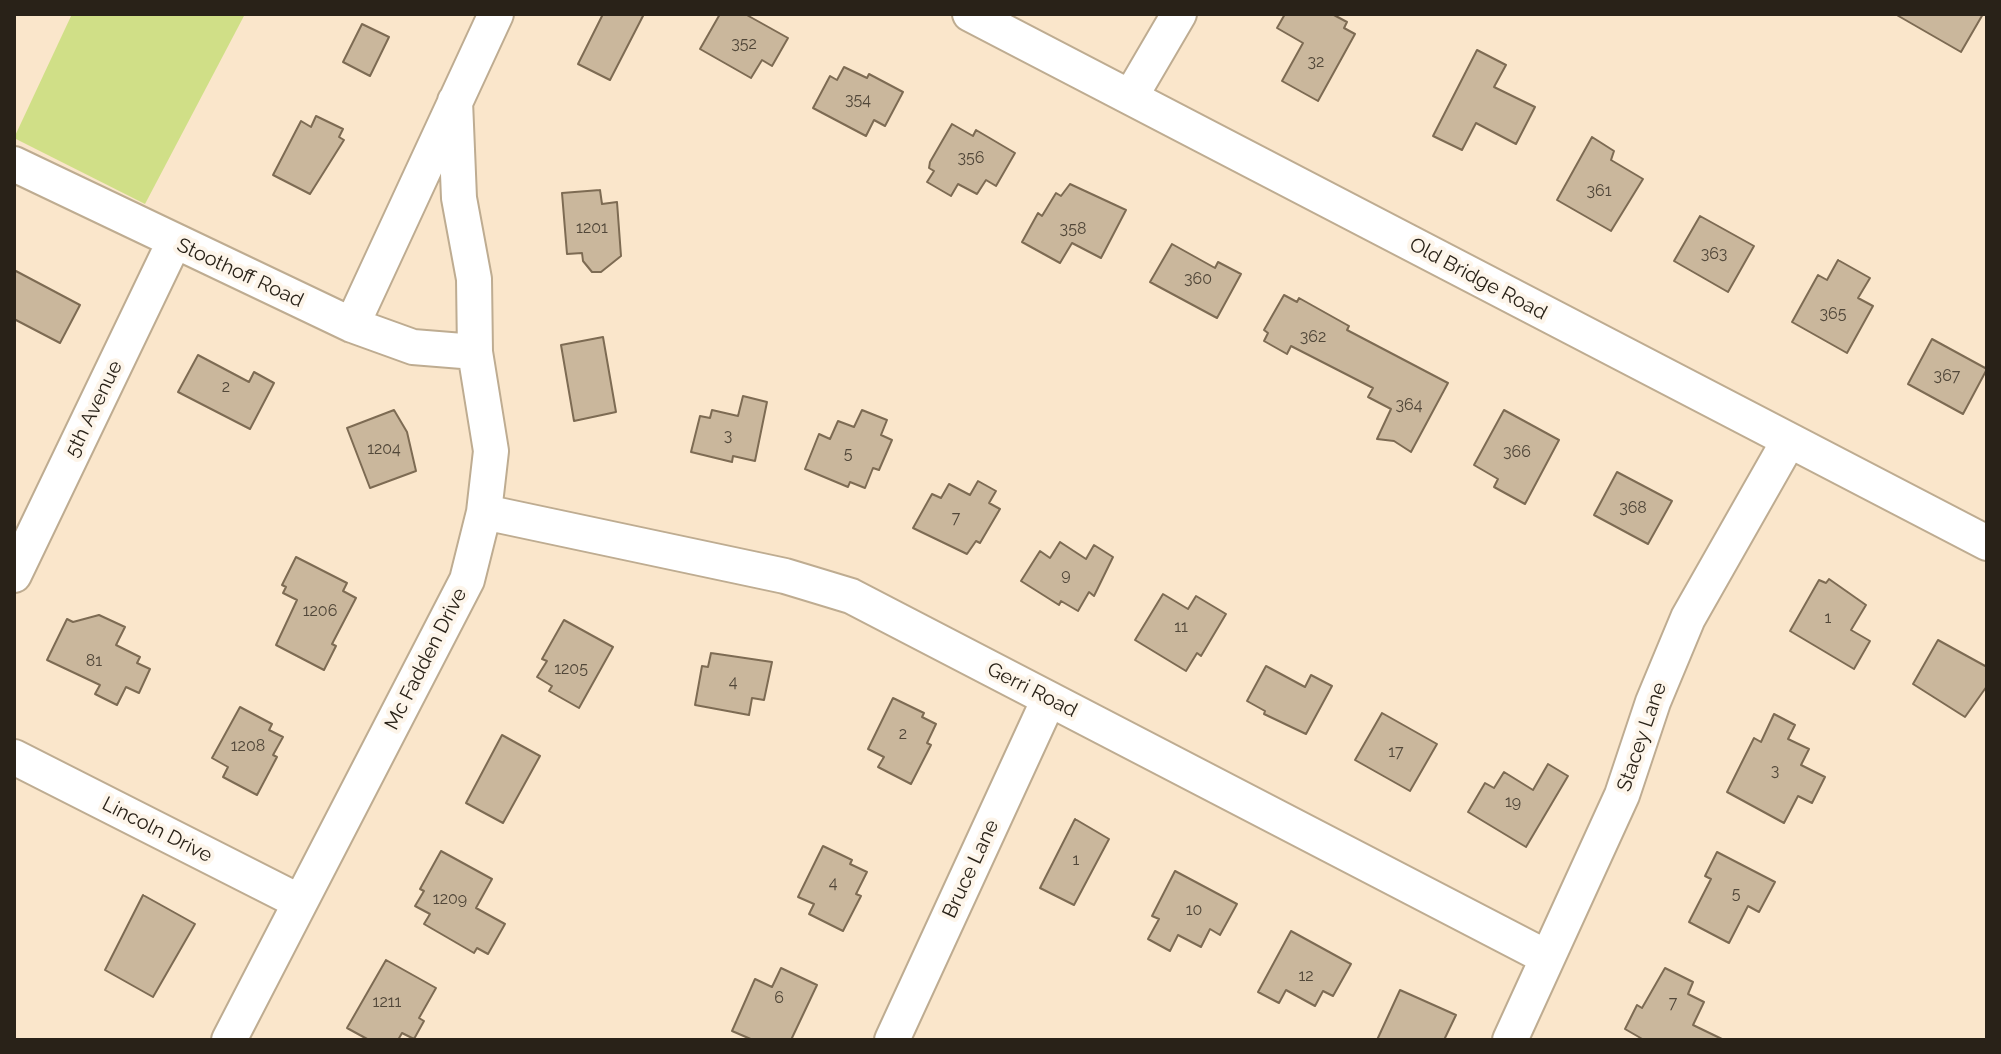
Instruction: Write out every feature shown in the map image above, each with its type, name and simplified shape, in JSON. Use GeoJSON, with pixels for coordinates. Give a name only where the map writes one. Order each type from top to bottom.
{"type":"FeatureCollection","features":[{"type":"Feature","properties":{"kind":"street"},"geometry":{"type":"LineString","coordinates":[[352,325],[496,14]]}},
{"type":"Feature","properties":{"kind":"street","name":"Old Bridge Road"},"geometry":{"type":"LineString","coordinates":[[970,14],[1987,543]]}},
{"type":"Feature","properties":{"kind":"street"},"geometry":{"type":"LineString","coordinates":[[1131,96],[1179,14]]}},
{"type":"Feature","properties":{"kind":"street","name":"Mc Fadden Drive"},"geometry":{"type":"LineString","coordinates":[[229,1040],[467,580],[484,512],[491,451],[475,352],[474,279],[459,198],[455,101]]}},
{"type":"Feature","properties":{"kind":"street","name":"Stoothoff Road"},"geometry":{"type":"LineString","coordinates":[[14,164],[352,325],[413,347],[475,352]]}},
{"type":"Feature","properties":{"kind":"street","name":"5th Avenue"},"geometry":{"type":"LineString","coordinates":[[14,575],[174,242]]}},
{"type":"Feature","properties":{"kind":"street","name":"Stacey Lane"},"geometry":{"type":"LineString","coordinates":[[1510,1040],[1622,795],[1653,702],[1688,618],[1788,442]]}},
{"type":"Feature","properties":{"kind":"street","name":"Gerri Road"},"geometry":{"type":"LineString","coordinates":[[484,512],[785,576],[851,596],[1546,957]]}},
{"type":"Feature","properties":{"kind":"street","name":"Bruce Lane"},"geometry":{"type":"LineString","coordinates":[[892,1040],[1049,699]]}},
{"type":"Feature","properties":{"kind":"street","name":"Lincoln Drive"},"geometry":{"type":"LineString","coordinates":[[14,757],[300,902]]}},
{"type":"Feature","properties":{"kind":"green space"},"geometry":{"type":"Polygon","coordinates":[[[72,14],[245,14],[145,204],[14,138],[72,14]]]}},
{"type":"Feature","properties":{"kind":"building"},"geometry":{"type":"Polygon","coordinates":[[[603,14],[644,14],[610,80],[578,64],[603,14]]]}},
{"type":"Feature","properties":{"kind":"building"},"geometry":{"type":"Polygon","coordinates":[[[720,14],[745,14],[788,38],[772,66],[762,60],[751,78],[700,49],[720,14]]]}},
{"type":"Feature","properties":{"kind":"building"},"geometry":{"type":"Polygon","coordinates":[[[1285,14],[1332,14],[1347,22],[1344,28],[1355,34],[1318,101],[1282,81],[1303,43],[1277,28],[1285,14]]]}},
{"type":"Feature","properties":{"kind":"building"},"geometry":{"type":"Polygon","coordinates":[[[1895,14],[1983,14],[1961,52],[1895,14]]]}},
{"type":"Feature","properties":{"kind":"building"},"geometry":{"type":"Polygon","coordinates":[[[362,24],[389,37],[370,76],[343,62],[362,24]]]}},
{"type":"Feature","properties":{"kind":"building"},"geometry":{"type":"Polygon","coordinates":[[[1477,50],[1506,65],[1494,87],[1535,107],[1516,144],[1476,123],[1462,150],[1433,136],[1477,50]]]}},
{"type":"Feature","properties":{"kind":"building"},"geometry":{"type":"Polygon","coordinates":[[[844,67],[867,78],[869,74],[903,92],[885,126],[874,120],[866,136],[813,108],[830,76],[837,80],[844,67]]]}},
{"type":"Feature","properties":{"kind":"building"},"geometry":{"type":"Polygon","coordinates":[[[316,116],[343,129],[339,137],[344,140],[310,194],[273,175],[301,121],[311,127],[316,116]]]}},
{"type":"Feature","properties":{"kind":"building"},"geometry":{"type":"Polygon","coordinates":[[[952,124],[973,136],[976,130],[1015,153],[996,186],[986,180],[977,194],[958,184],[951,196],[927,182],[934,171],[929,168],[930,162],[952,124]]]}},
{"type":"Feature","properties":{"kind":"building"},"geometry":{"type":"Polygon","coordinates":[[[1592,137],[1614,151],[1611,160],[1643,179],[1611,231],[1557,200],[1592,137]]]}},
{"type":"Feature","properties":{"kind":"building"},"geometry":{"type":"Polygon","coordinates":[[[1070,184],[1126,210],[1101,258],[1072,243],[1060,263],[1022,242],[1038,213],[1042,216],[1056,193],[1061,196],[1070,184]]]}},
{"type":"Feature","properties":{"kind":"building"},"geometry":{"type":"Polygon","coordinates":[[[600,190],[602,204],[617,202],[621,256],[601,272],[592,272],[583,261],[582,253],[567,254],[562,193],[600,190]]]}},
{"type":"Feature","properties":{"kind":"building"},"geometry":{"type":"Polygon","coordinates":[[[1700,216],[1754,246],[1728,292],[1674,261],[1700,216]]]}},
{"type":"Feature","properties":{"kind":"building"},"geometry":{"type":"Polygon","coordinates":[[[1172,244],[1215,268],[1218,262],[1241,274],[1217,318],[1150,282],[1172,244]]]}},
{"type":"Feature","properties":{"kind":"building"},"geometry":{"type":"Polygon","coordinates":[[[1838,260],[1870,278],[1858,298],[1873,306],[1847,353],[1792,322],[1818,275],[1827,280],[1838,260]]]}},
{"type":"Feature","properties":{"kind":"building"},"geometry":{"type":"Polygon","coordinates":[[[14,270],[80,305],[60,343],[14,319],[14,270]]]}},
{"type":"Feature","properties":{"kind":"building"},"geometry":{"type":"Polygon","coordinates":[[[1284,295],[1297,302],[1299,298],[1349,326],[1347,330],[1448,383],[1411,452],[1394,441],[1377,439],[1391,409],[1368,397],[1373,388],[1291,346],[1287,354],[1264,341],[1268,333],[1264,330],[1284,295]]]}},
{"type":"Feature","properties":{"kind":"building"},"geometry":{"type":"Polygon","coordinates":[[[603,337],[616,412],[574,421],[561,345],[603,337]]]}},
{"type":"Feature","properties":{"kind":"building"},"geometry":{"type":"Polygon","coordinates":[[[1932,339],[1987,369],[1963,414],[1908,384],[1932,339]]]}},
{"type":"Feature","properties":{"kind":"building"},"geometry":{"type":"Polygon","coordinates":[[[198,355],[249,382],[254,372],[274,383],[250,429],[178,392],[198,355]]]}},
{"type":"Feature","properties":{"kind":"building"},"geometry":{"type":"Polygon","coordinates":[[[743,396],[767,402],[755,461],[733,456],[732,462],[691,452],[700,416],[710,418],[712,410],[738,416],[743,396]]]}},
{"type":"Feature","properties":{"kind":"building"},"geometry":{"type":"Polygon","coordinates":[[[394,410],[407,432],[416,471],[370,488],[347,428],[394,410]]]}},
{"type":"Feature","properties":{"kind":"building"},"geometry":{"type":"Polygon","coordinates":[[[862,410],[887,420],[881,435],[892,440],[879,470],[873,468],[865,488],[850,482],[848,487],[805,469],[819,434],[830,439],[838,421],[854,427],[862,410]]]}},
{"type":"Feature","properties":{"kind":"building"},"geometry":{"type":"Polygon","coordinates":[[[1504,410],[1559,440],[1525,504],[1494,487],[1498,479],[1474,465],[1504,410]]]}},
{"type":"Feature","properties":{"kind":"building"},"geometry":{"type":"Polygon","coordinates":[[[1617,472],[1672,501],[1648,544],[1594,515],[1617,472]]]}},
{"type":"Feature","properties":{"kind":"building"},"geometry":{"type":"Polygon","coordinates":[[[978,481],[996,491],[989,503],[1000,509],[980,543],[976,541],[967,554],[913,528],[932,494],[941,498],[949,484],[970,495],[978,481]]]}},
{"type":"Feature","properties":{"kind":"building"},"geometry":{"type":"Polygon","coordinates":[[[1060,542],[1086,559],[1094,545],[1113,557],[1094,596],[1089,592],[1078,611],[1061,601],[1059,605],[1021,581],[1040,551],[1050,558],[1060,542]]]}},
{"type":"Feature","properties":{"kind":"building"},"geometry":{"type":"Polygon","coordinates":[[[296,557],[347,583],[343,591],[356,598],[332,644],[336,646],[324,670],[276,645],[297,600],[283,593],[286,587],[282,585],[296,557]]]}},
{"type":"Feature","properties":{"kind":"building"},"geometry":{"type":"Polygon","coordinates":[[[1829,579],[1866,605],[1851,630],[1870,641],[1854,669],[1790,631],[1819,580],[1826,583],[1829,579]]]}},
{"type":"Feature","properties":{"kind":"building"},"geometry":{"type":"Polygon","coordinates":[[[1163,594],[1188,609],[1196,596],[1226,614],[1201,656],[1197,653],[1186,671],[1135,640],[1163,594]]]}},
{"type":"Feature","properties":{"kind":"building"},"geometry":{"type":"Polygon","coordinates":[[[99,615],[125,627],[116,645],[140,657],[137,663],[150,669],[139,693],[126,687],[117,705],[95,694],[100,685],[47,660],[67,619],[73,622],[99,615]]]}},
{"type":"Feature","properties":{"kind":"building"},"geometry":{"type":"Polygon","coordinates":[[[564,620],[613,647],[579,708],[549,691],[552,686],[537,677],[547,661],[542,659],[564,620]]]}},
{"type":"Feature","properties":{"kind":"building"},"geometry":{"type":"Polygon","coordinates":[[[1938,640],[1987,667],[1987,686],[1965,717],[1913,684],[1938,640]]]}},
{"type":"Feature","properties":{"kind":"building"},"geometry":{"type":"Polygon","coordinates":[[[711,653],[772,662],[764,700],[752,698],[749,715],[695,705],[702,666],[708,667],[711,653]]]}},
{"type":"Feature","properties":{"kind":"building"},"geometry":{"type":"Polygon","coordinates":[[[1266,666],[1305,687],[1311,675],[1332,686],[1306,734],[1264,714],[1265,711],[1247,701],[1266,666]]]}},
{"type":"Feature","properties":{"kind":"building"},"geometry":{"type":"Polygon","coordinates":[[[893,698],[924,713],[922,717],[936,724],[927,743],[931,745],[911,784],[878,767],[884,757],[868,749],[893,698]]]}},
{"type":"Feature","properties":{"kind":"building"},"geometry":{"type":"Polygon","coordinates":[[[240,707],[272,724],[269,730],[283,737],[273,755],[277,757],[257,795],[223,777],[228,767],[212,758],[240,707]]]}},
{"type":"Feature","properties":{"kind":"building"},"geometry":{"type":"Polygon","coordinates":[[[1382,713],[1437,744],[1410,791],[1355,760],[1382,713]]]}},
{"type":"Feature","properties":{"kind":"building"},"geometry":{"type":"Polygon","coordinates":[[[1774,714],[1795,725],[1788,739],[1809,749],[1801,765],[1825,777],[1812,803],[1798,796],[1784,823],[1727,792],[1754,738],[1761,742],[1774,714]]]}},
{"type":"Feature","properties":{"kind":"building"},"geometry":{"type":"Polygon","coordinates":[[[502,735],[540,756],[503,823],[466,803],[502,735]]]}},
{"type":"Feature","properties":{"kind":"building"},"geometry":{"type":"Polygon","coordinates":[[[1548,764],[1568,776],[1526,847],[1468,812],[1485,783],[1494,788],[1504,772],[1533,790],[1548,764]]]}},
{"type":"Feature","properties":{"kind":"building"},"geometry":{"type":"Polygon","coordinates":[[[1075,819],[1109,839],[1074,905],[1040,888],[1075,819]]]}},
{"type":"Feature","properties":{"kind":"building"},"geometry":{"type":"Polygon","coordinates":[[[823,846],[852,860],[850,864],[867,872],[856,894],[861,896],[843,931],[809,914],[814,904],[798,897],[823,846]]]}},
{"type":"Feature","properties":{"kind":"building"},"geometry":{"type":"Polygon","coordinates":[[[441,851],[492,879],[476,908],[505,924],[488,954],[477,948],[474,953],[424,924],[430,914],[415,906],[424,891],[420,889],[441,851]]]}},
{"type":"Feature","properties":{"kind":"building"},"geometry":{"type":"Polygon","coordinates":[[[1717,852],[1775,882],[1759,912],[1748,906],[1729,943],[1689,922],[1711,879],[1705,876],[1717,852]]]}},
{"type":"Feature","properties":{"kind":"building"},"geometry":{"type":"Polygon","coordinates":[[[1175,871],[1237,904],[1220,935],[1210,929],[1201,947],[1178,935],[1170,951],[1148,939],[1159,919],[1152,916],[1175,871]]]}},
{"type":"Feature","properties":{"kind":"building"},"geometry":{"type":"Polygon","coordinates":[[[143,895],[195,924],[153,997],[105,970],[143,895]]]}},
{"type":"Feature","properties":{"kind":"building"},"geometry":{"type":"Polygon","coordinates":[[[1291,931],[1351,964],[1333,996],[1323,991],[1315,1006],[1286,990],[1279,1003],[1258,992],[1291,931]]]}},
{"type":"Feature","properties":{"kind":"building"},"geometry":{"type":"Polygon","coordinates":[[[386,960],[436,988],[419,1018],[424,1021],[414,1039],[402,1033],[398,1040],[369,1040],[347,1028],[386,960]]]}},
{"type":"Feature","properties":{"kind":"building"},"geometry":{"type":"Polygon","coordinates":[[[781,968],[817,985],[791,1040],[753,1040],[732,1031],[755,979],[772,987],[781,968]]]}},
{"type":"Feature","properties":{"kind":"building"},"geometry":{"type":"Polygon","coordinates":[[[1665,968],[1693,982],[1688,994],[1704,1002],[1693,1025],[1724,1040],[1644,1040],[1625,1029],[1637,1005],[1642,1008],[1665,968]]]}},
{"type":"Feature","properties":{"kind":"building"},"geometry":{"type":"Polygon","coordinates":[[[1400,990],[1456,1015],[1444,1040],[1377,1040],[1400,990]]]}}]}
